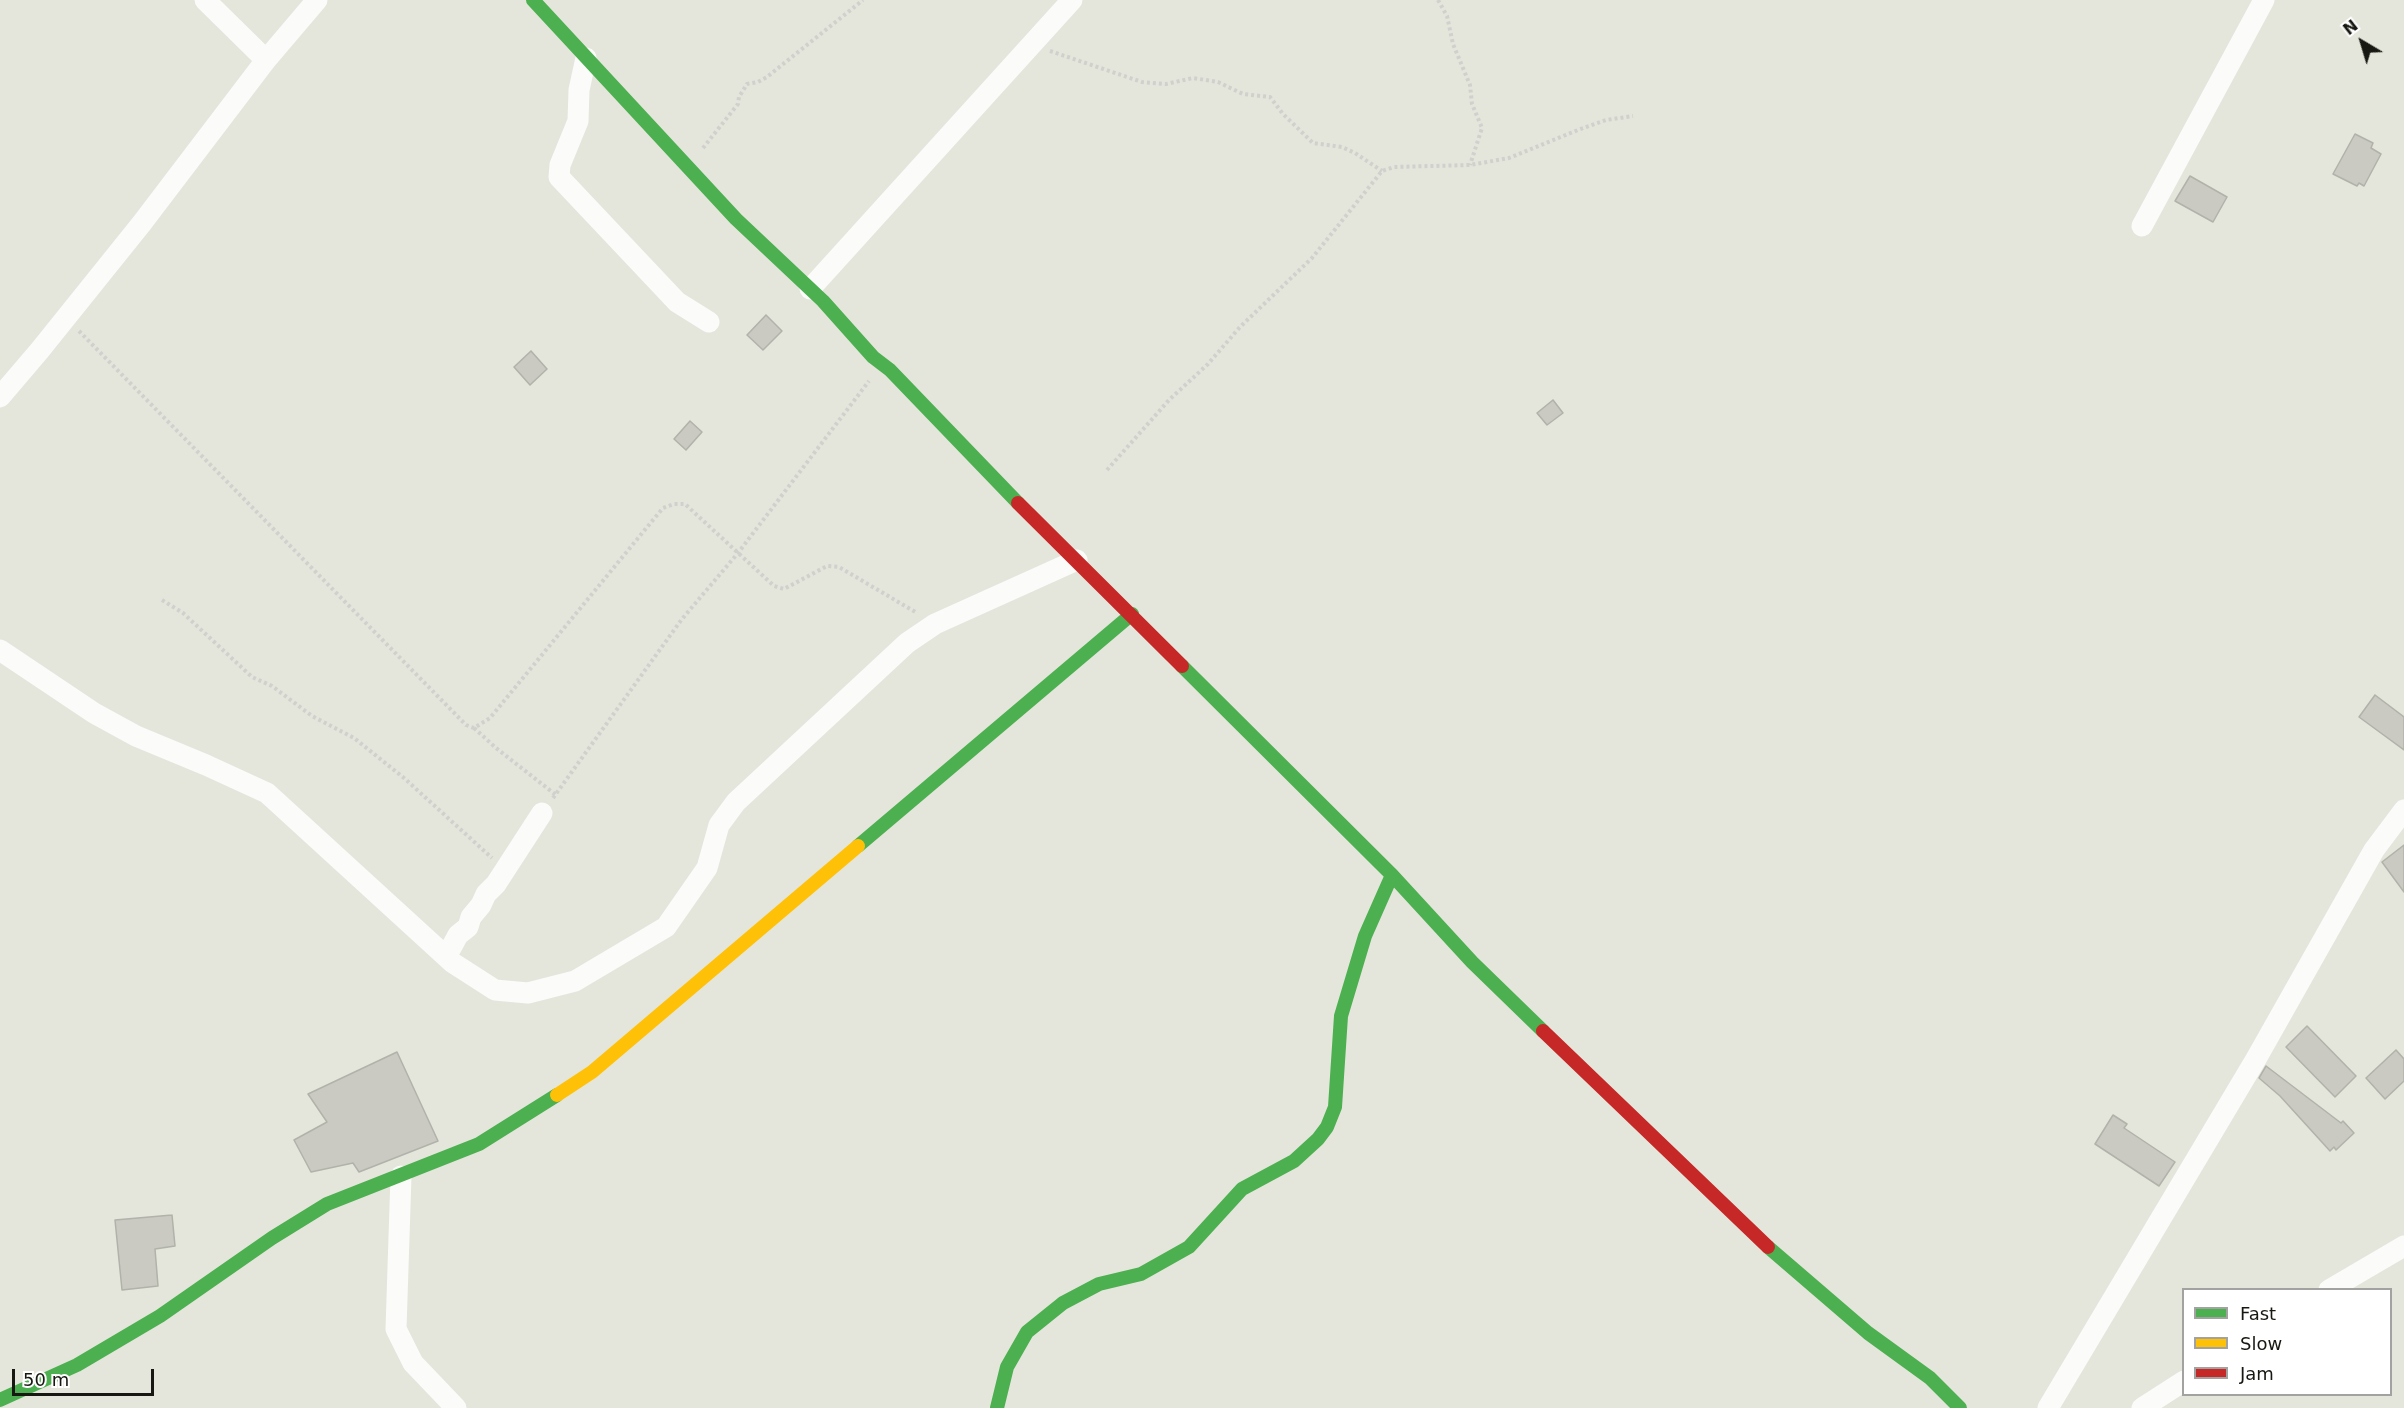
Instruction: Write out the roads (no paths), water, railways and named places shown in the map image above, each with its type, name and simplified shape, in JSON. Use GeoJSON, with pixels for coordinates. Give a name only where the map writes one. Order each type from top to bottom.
{"type":"FeatureCollection","features":[{"type":"Feature","properties":{"kind":"street"},"geometry":{"type":"LineString","coordinates":[[205,0],[266,60]]}},
{"type":"Feature","properties":{"kind":"street"},"geometry":{"type":"LineString","coordinates":[[0,397],[142,223],[266,60],[317,0]]}},
{"type":"Feature","properties":{"kind":"street"},"geometry":{"type":"LineString","coordinates":[[533,0],[736,219],[810,289],[1392,875],[1472,962],[1780,1259],[1868,1333],[1930,1378],[1960,1408]]}},
{"type":"Feature","properties":{"kind":"street"},"geometry":{"type":"LineString","coordinates":[[810,289],[1072,0]]}},
{"type":"Feature","properties":{"kind":"street"},"geometry":{"type":"LineString","coordinates":[[2142,226],[2264,0]]}},
{"type":"Feature","properties":{"kind":"street"},"geometry":{"type":"LineString","coordinates":[[586,58],[579,90],[578,121],[560,165],[560,177],[676,302],[709,322]]}},
{"type":"Feature","properties":{"kind":"street"},"geometry":{"type":"LineString","coordinates":[[0,650],[93,713],[136,736],[267,793],[453,963],[495,990],[528,993],[575,981],[666,927],[707,868],[719,825],[736,802],[907,644],[935,624],[1077,560]]}},
{"type":"Feature","properties":{"kind":"street"},"geometry":{"type":"LineString","coordinates":[[0,1400],[77,1365],[160,1316],[272,1238],[327,1204],[479,1144],[592,1072],[1132,614]]}},
{"type":"Feature","properties":{"kind":"street"},"geometry":{"type":"LineString","coordinates":[[2048,1408],[2256,1059],[2374,850],[2404,810]]}},
{"type":"Feature","properties":{"kind":"street"},"geometry":{"type":"LineString","coordinates":[[444,954],[451,948],[458,935],[468,927],[471,917],[481,905],[486,894],[496,884],[543,813]]}},
{"type":"Feature","properties":{"kind":"street"},"geometry":{"type":"LineString","coordinates":[[997,1408],[1007,1367],[1027,1332],[1063,1303],[1099,1284],[1140,1274],[1189,1247],[1242,1189],[1294,1161],[1318,1139],[1327,1127],[1335,1107],[1341,1016],[1365,936],[1392,875]]}},
{"type":"Feature","properties":{"kind":"street"},"geometry":{"type":"LineString","coordinates":[[401,1176],[396,1329],[413,1363],[456,1408]]}},
{"type":"Feature","properties":{"kind":"street"},"geometry":{"type":"LineString","coordinates":[[2333,1288],[2404,1246]]}},
{"type":"Feature","properties":{"kind":"street"},"geometry":{"type":"LineString","coordinates":[[2142,1408],[2182,1382]]}}]}
